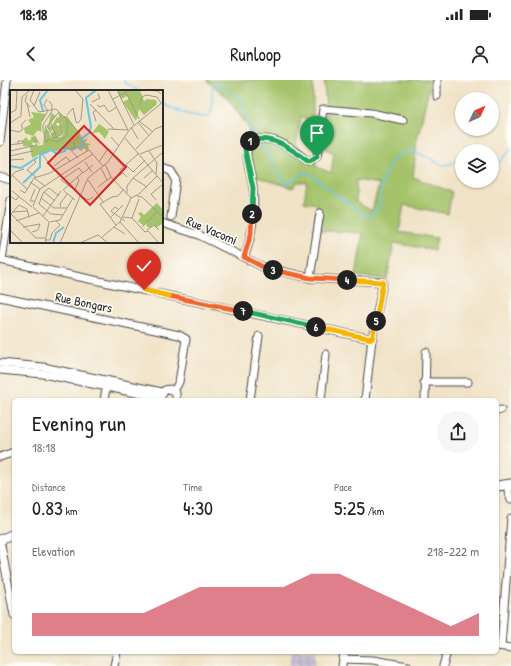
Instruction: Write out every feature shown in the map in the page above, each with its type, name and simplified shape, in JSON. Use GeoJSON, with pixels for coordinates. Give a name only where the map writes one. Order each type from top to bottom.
{"type":"FeatureCollection","features":[{"type":"Feature","properties":{"kind":"main road"},"geometry":{"type":"LineString","coordinates":[[499,486],[510,484]]}},
{"type":"Feature","properties":{"kind":"main road"},"geometry":{"type":"LineString","coordinates":[[0,540],[12,535]]}},
{"type":"Feature","properties":{"kind":"street"},"geometry":{"type":"LineString","coordinates":[[0,142],[7,80]]}},
{"type":"Feature","properties":{"kind":"street"},"geometry":{"type":"LineString","coordinates":[[437,80],[437,96]]}},
{"type":"Feature","properties":{"kind":"street"},"geometry":{"type":"LineString","coordinates":[[244,257],[251,234],[253,203],[251,177],[245,150],[249,141],[257,138],[267,138],[279,142],[309,162],[317,157],[323,109],[371,113],[403,120]]}},
{"type":"Feature","properties":{"kind":"street"},"geometry":{"type":"LineString","coordinates":[[163,168],[171,171],[176,179],[171,217]]}},
{"type":"Feature","properties":{"kind":"street"},"geometry":{"type":"LineString","coordinates":[[0,177],[10,180]]}},
{"type":"Feature","properties":{"kind":"street"},"geometry":{"type":"LineString","coordinates":[[10,206],[1,260],[372,339],[365,398]]}},
{"type":"Feature","properties":{"kind":"street"},"geometry":{"type":"LineString","coordinates":[[310,278],[320,213]]}},
{"type":"Feature","properties":{"kind":"street","name":"Rue Vacomi"},"geometry":{"type":"LineString","coordinates":[[163,223],[199,235],[263,267],[310,278],[383,282],[372,339]]}},
{"type":"Feature","properties":{"kind":"street","name":"Rue Bongars"},"geometry":{"type":"LineString","coordinates":[[0,297],[179,335],[186,339],[179,382],[174,391]]}},
{"type":"Feature","properties":{"kind":"street"},"geometry":{"type":"LineString","coordinates":[[250,398],[259,336]]}},
{"type":"Feature","properties":{"kind":"street"},"geometry":{"type":"LineString","coordinates":[[425,398],[424,382],[426,352]]}},
{"type":"Feature","properties":{"kind":"street"},"geometry":{"type":"LineString","coordinates":[[321,398],[326,354]]}},
{"type":"Feature","properties":{"kind":"street"},"geometry":{"type":"LineString","coordinates":[[0,363],[38,366],[161,397],[168,389],[174,391],[178,398]]}},
{"type":"Feature","properties":{"kind":"street"},"geometry":{"type":"LineString","coordinates":[[0,370],[38,373],[107,384]]}},
{"type":"Feature","properties":{"kind":"street"},"geometry":{"type":"LineString","coordinates":[[424,382],[468,382]]}},
{"type":"Feature","properties":{"kind":"street"},"geometry":{"type":"LineString","coordinates":[[104,398],[107,384]]}},
{"type":"Feature","properties":{"kind":"street"},"geometry":{"type":"LineString","coordinates":[[0,457],[12,453]]}},
{"type":"Feature","properties":{"kind":"street"},"geometry":{"type":"LineString","coordinates":[[510,484],[508,491],[511,498]]}},
{"type":"Feature","properties":{"kind":"street"},"geometry":{"type":"LineString","coordinates":[[511,518],[509,575],[499,646],[511,648]]}},
{"type":"Feature","properties":{"kind":"street"},"geometry":{"type":"LineString","coordinates":[[0,540],[12,602]]}},
{"type":"Feature","properties":{"kind":"street"},"geometry":{"type":"LineString","coordinates":[[114,666],[117,654]]}},
{"type":"Feature","properties":{"kind":"street"},"geometry":{"type":"LineString","coordinates":[[443,666],[446,654]]}},
{"type":"Feature","properties":{"kind":"street"},"geometry":{"type":"LineString","coordinates":[[343,659],[373,660],[407,666]]}},
{"type":"Feature","properties":{"kind":"shaded area"},"geometry":{"type":"Polygon","coordinates":[[[291,654],[315,654],[315,666],[290,666],[291,654]]]}},
{"type":"Feature","properties":{"kind":"green space"},"geometry":{"type":"Polygon","coordinates":[[[206,80],[313,80],[313,124],[301,116],[296,146],[317,161],[315,166],[331,173],[334,153],[320,146],[326,109],[324,80],[431,80],[417,140],[413,177],[452,192],[448,214],[404,205],[399,232],[437,238],[434,250],[394,243],[387,279],[356,276],[363,233],[314,230],[317,204],[304,202],[307,182],[297,182],[293,188],[254,176],[249,155],[251,143],[248,127],[226,96],[206,80]],[[356,180],[356,202],[372,211],[379,184],[356,180]]]}},
{"type":"Feature","properties":{"kind":"waterway"},"geometry":{"type":"LineString","coordinates":[[124,80],[125,83],[137,90]]}},
{"type":"Feature","properties":{"kind":"waterway"},"geometry":{"type":"LineString","coordinates":[[163,104],[184,113],[209,117],[212,109],[213,85],[220,85],[243,102],[247,124],[256,138]]}},
{"type":"Feature","properties":{"kind":"waterway"},"geometry":{"type":"LineString","coordinates":[[259,141],[285,183],[289,183],[302,173],[309,173],[362,214],[371,216],[379,207],[382,181],[391,162],[401,153],[412,150],[443,165],[451,164],[455,161]]}},
{"type":"Feature","properties":{"kind":"waterway"},"geometry":{"type":"LineString","coordinates":[[499,163],[511,149]]}},
{"type":"Feature","properties":{"kind":"route"},"geometry":{"type":"LineString","coordinates":[[144,290],[372,339],[383,282],[310,278],[263,267],[244,257],[249,247],[253,203],[253,188],[245,150],[249,141],[257,138],[267,138],[279,142],[309,162],[313,161],[317,157]]}}]}
